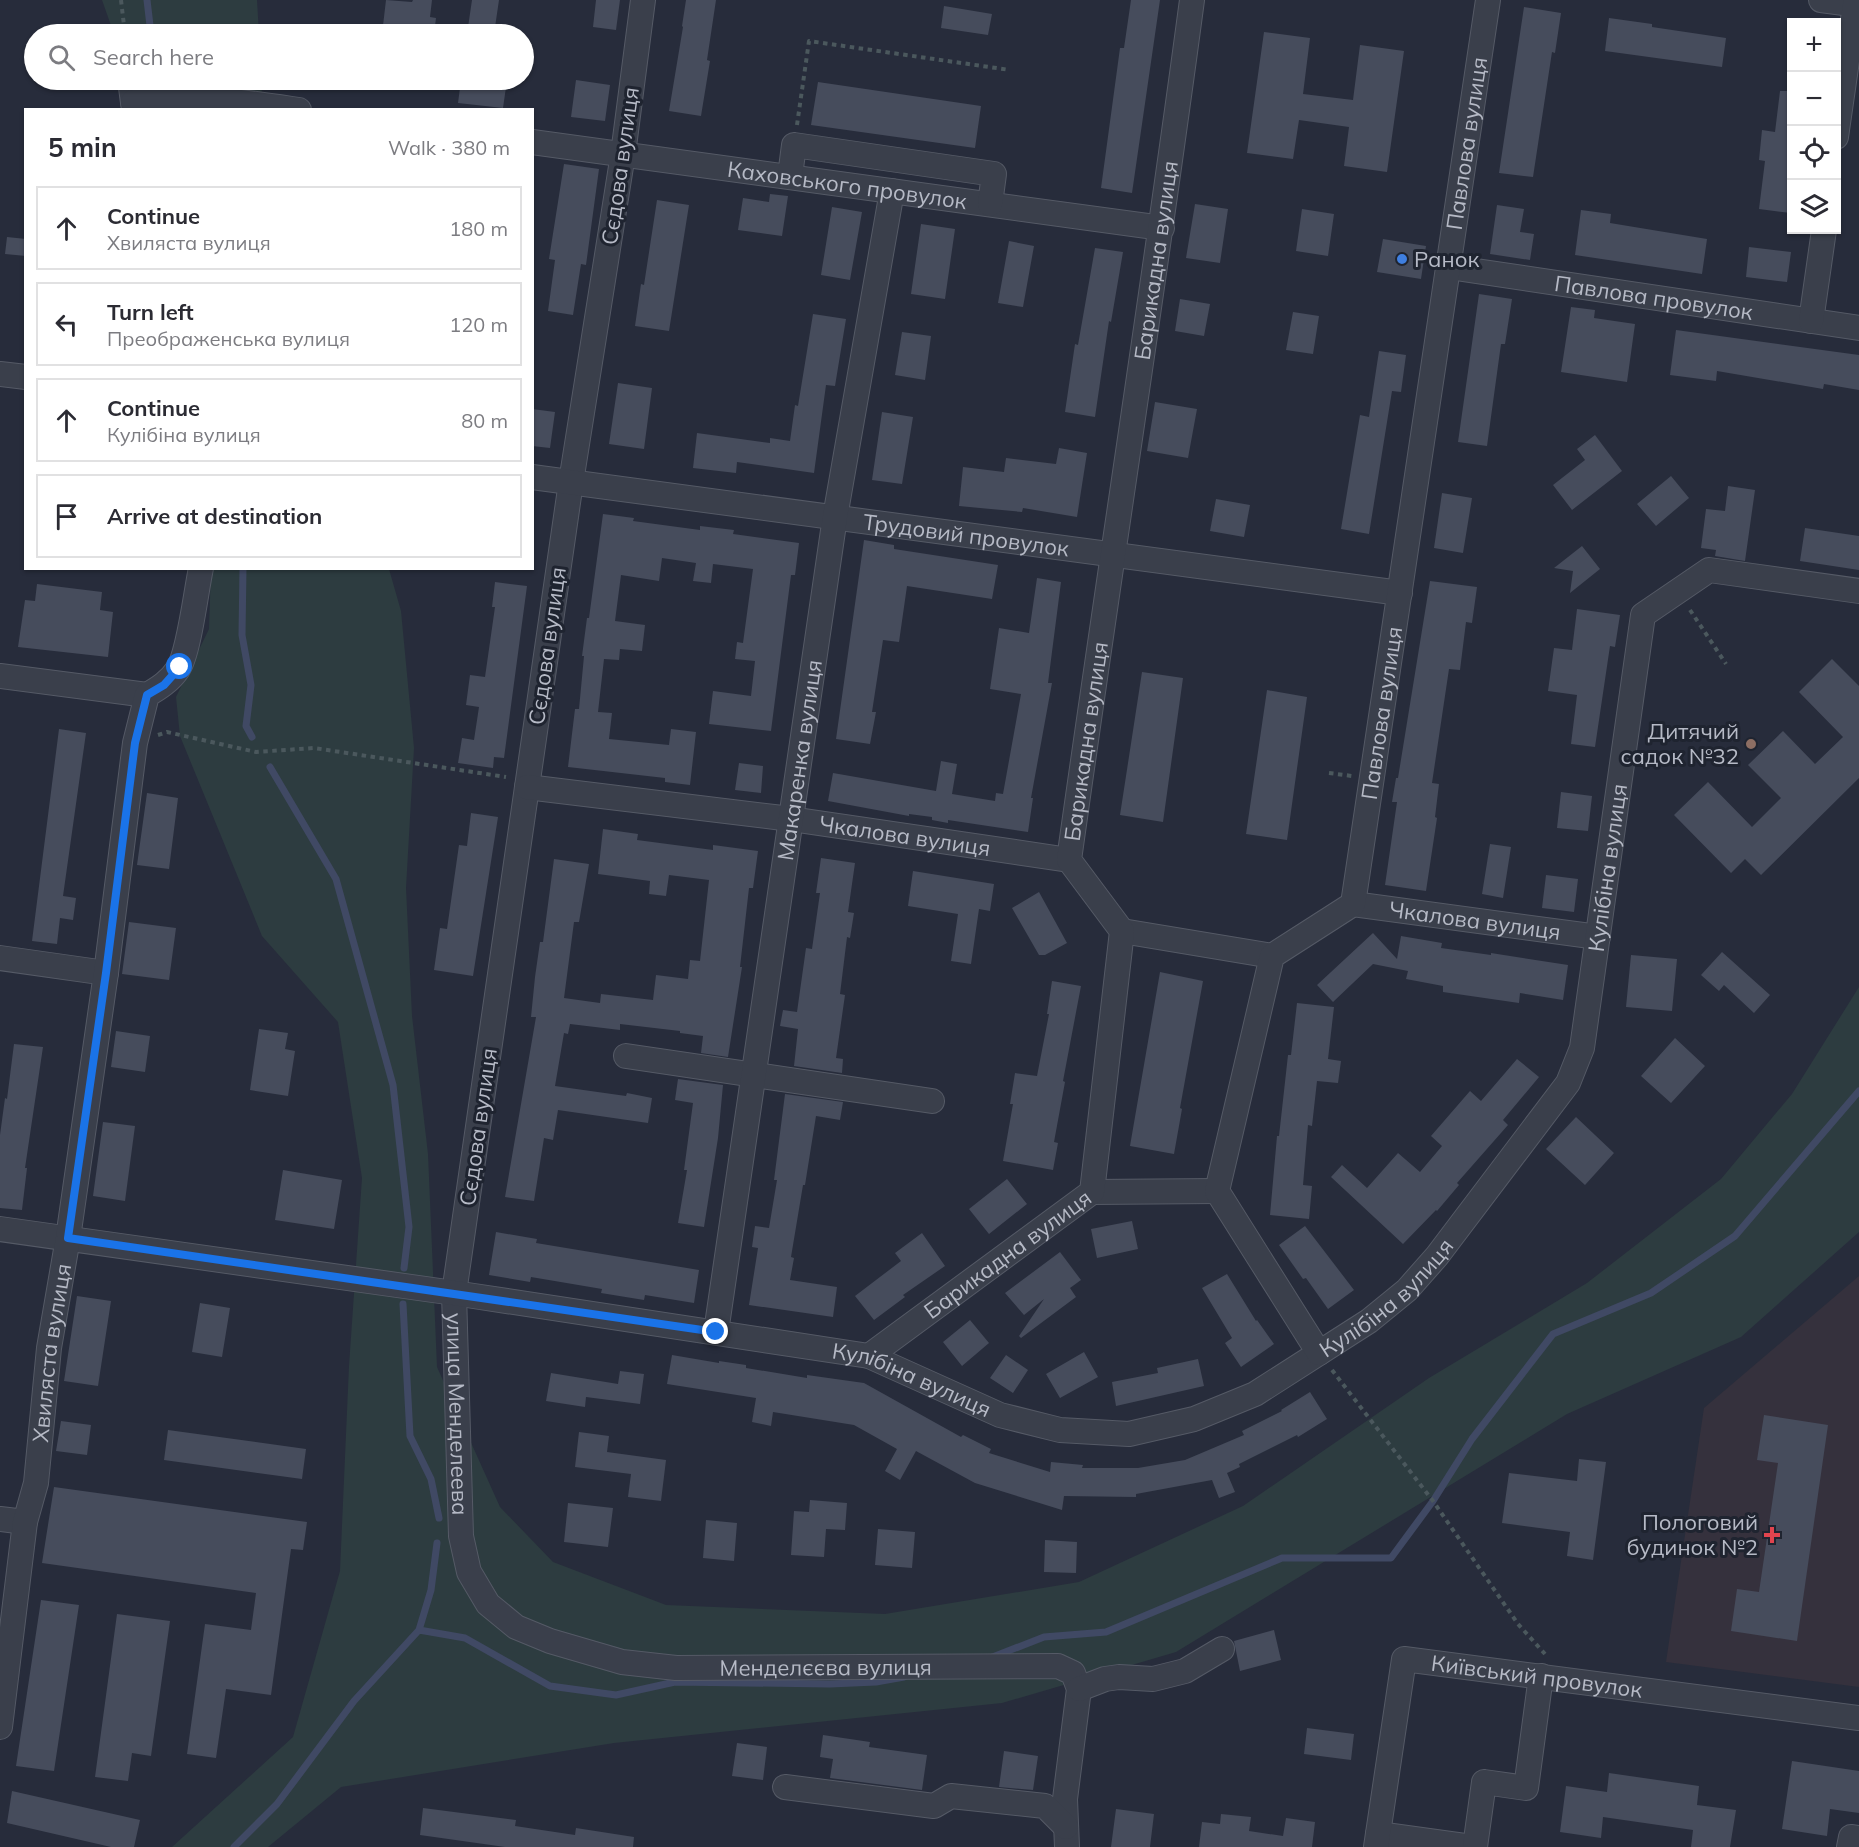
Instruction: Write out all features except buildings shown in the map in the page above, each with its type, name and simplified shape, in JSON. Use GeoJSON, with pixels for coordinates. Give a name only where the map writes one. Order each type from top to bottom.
{"type":"FeatureCollection","features":[{"type":"Feature","properties":{"kind":"street","name":"Сєдова вулиця"},"geometry":{"type":"LineString","coordinates":[[454,1293],[643,0]]}},
{"type":"Feature","properties":{"kind":"street","name":"Барикадна вулиця"},"geometry":{"type":"LineString","coordinates":[[869,1356],[1092,1192],[1122,932],[1069,860],[1112,553],[1162,228],[1192,0]]}},
{"type":"Feature","properties":{"kind":"street","name":"Павлова вулиця"},"geometry":{"type":"LineString","coordinates":[[1353,904],[1488,0]]}},
{"type":"Feature","properties":{"kind":"street"},"geometry":{"type":"LineString","coordinates":[[1821,0],[1857,5],[1838,126]]}},
{"type":"Feature","properties":{"kind":"street"},"geometry":{"type":"LineString","coordinates":[[132,97],[226,99],[286,108]]}},
{"type":"Feature","properties":{"kind":"street","name":"Каховського провулок"},"geometry":{"type":"LineString","coordinates":[[534,142],[1162,228]]}},
{"type":"Feature","properties":{"kind":"street"},"geometry":{"type":"LineString","coordinates":[[790,176],[794,146],[994,174],[990,204]]}},
{"type":"Feature","properties":{"kind":"street","name":"Макаренка вулиця"},"geometry":{"type":"LineString","coordinates":[[716,1332],[835,517],[892,191]]}},
{"type":"Feature","properties":{"kind":"street"},"geometry":{"type":"LineString","coordinates":[[1811,321],[1823,234]]}},
{"type":"Feature","properties":{"kind":"street","name":"Павлова провулок"},"geometry":{"type":"LineString","coordinates":[[1449,267],[1859,328]]}},
{"type":"Feature","properties":{"kind":"street"},"geometry":{"type":"LineString","coordinates":[[0,374],[24,377]]}},
{"type":"Feature","properties":{"kind":"street","name":"Трудовий провулок"},"geometry":{"type":"LineString","coordinates":[[534,477],[1400,593]]}},
{"type":"Feature","properties":{"kind":"street"},"geometry":{"type":"LineString","coordinates":[[0,676],[147,695],[164,685],[180,667],[201,570]]}},
{"type":"Feature","properties":{"kind":"street","name":"Кулібіна вулиця"},"geometry":{"type":"LineString","coordinates":[[0,1229],[454,1293],[869,1356],[1000,1415],[1060,1430],[1129,1434],[1194,1419],[1255,1394],[1369,1321],[1407,1290],[1437,1256],[1568,1083],[1582,1048],[1643,615],[1709,570],[1859,591]]}},
{"type":"Feature","properties":{"kind":"street","name":"Хвиляста вулиця"},"geometry":{"type":"LineString","coordinates":[[0,1727],[25,1522],[36,1483],[49,1348],[68,1238],[106,973],[135,743],[147,695]]}},
{"type":"Feature","properties":{"kind":"street","name":"Чкалова вулиця"},"geometry":{"type":"LineString","coordinates":[[527,784],[791,819],[1069,860]]}},
{"type":"Feature","properties":{"kind":"street"},"geometry":{"type":"LineString","coordinates":[[1122,932],[1272,956],[1353,904]]}},
{"type":"Feature","properties":{"kind":"street","name":"Чкалова вулиця"},"geometry":{"type":"LineString","coordinates":[[1353,904],[1598,937]]}},
{"type":"Feature","properties":{"kind":"street"},"geometry":{"type":"LineString","coordinates":[[1272,956],[1217,1191],[1319,1353]]}},
{"type":"Feature","properties":{"kind":"street"},"geometry":{"type":"LineString","coordinates":[[0,958],[106,973]]}},
{"type":"Feature","properties":{"kind":"street"},"geometry":{"type":"LineString","coordinates":[[626,1056],[932,1101]]}},
{"type":"Feature","properties":{"kind":"street"},"geometry":{"type":"LineString","coordinates":[[1092,1192],[1217,1191]]}},
{"type":"Feature","properties":{"kind":"street","name":"улица Менделеева"},"geometry":{"type":"LineString","coordinates":[[454,1293],[461,1536]]}},
{"type":"Feature","properties":{"kind":"street"},"geometry":{"type":"LineString","coordinates":[[0,1519],[25,1522]]}},
{"type":"Feature","properties":{"kind":"street","name":"Менделєєва вулиця"},"geometry":{"type":"LineString","coordinates":[[461,1536],[469,1572],[488,1604],[516,1628],[550,1641],[622,1662],[676,1668],[1058,1666],[1073,1673],[1079,1689]]}},
{"type":"Feature","properties":{"kind":"street"},"geometry":{"type":"LineString","coordinates":[[1067,1837],[1065,1799],[1079,1689],[1105,1679],[1153,1678],[1185,1671],[1222,1649]]}},
{"type":"Feature","properties":{"kind":"street","name":"Київський провулок"},"geometry":{"type":"LineString","coordinates":[[1377,1840],[1404,1659],[1542,1665],[1859,1718]]}},
{"type":"Feature","properties":{"kind":"street"},"geometry":{"type":"LineString","coordinates":[[1377,1840],[1473,1847],[1484,1782],[1526,1788],[1542,1665]]}},
{"type":"Feature","properties":{"kind":"street"},"geometry":{"type":"LineString","coordinates":[[785,1787],[934,1806],[951,1796],[1045,1806],[1067,1837]]}},
{"type":"Feature","properties":{"kind":"street"},"geometry":{"type":"LineString","coordinates":[[1849,1847],[1851,1837],[1859,1838]]}},
{"type":"Feature","properties":{"kind":"path"},"geometry":{"type":"LineString","coordinates":[[121,0],[124,24]]}},
{"type":"Feature","properties":{"kind":"path"},"geometry":{"type":"LineString","coordinates":[[794,146],[809,40],[1010,70]]}},
{"type":"Feature","properties":{"kind":"path"},"geometry":{"type":"LineString","coordinates":[[1678,591],[1726,663]]}},
{"type":"Feature","properties":{"kind":"path"},"geometry":{"type":"LineString","coordinates":[[135,743],[167,732],[255,752],[314,748],[527,784]]}},
{"type":"Feature","properties":{"kind":"path"},"geometry":{"type":"LineString","coordinates":[[1319,1353],[1433,1501],[1518,1624],[1542,1665]]}},
{"type":"Feature","properties":{"kind":"shaded area"},"geometry":{"type":"Polygon","coordinates":[[[102,0],[257,0],[258,24],[110,24],[102,0]]]}},
{"type":"Feature","properties":{"kind":"shaded area"},"geometry":{"type":"Polygon","coordinates":[[[137,90],[262,90],[263,108],[146,108],[137,90]]]}},
{"type":"Feature","properties":{"kind":"shaded area"},"geometry":{"type":"Polygon","coordinates":[[[211,570],[389,570],[401,611],[414,748],[406,888],[412,1016],[428,1154],[437,1367],[500,1507],[553,1562],[666,1605],[885,1614],[1079,1582],[1243,1506],[1429,1378],[1587,1283],[1721,1179],[1792,1094],[1859,987],[1859,1232],[1741,1337],[1567,1414],[1176,1652],[1002,1703],[614,1743],[341,1787],[268,1847],[172,1847],[293,1737],[340,1571],[349,1366],[362,1178],[338,1022],[262,936],[180,736],[176,697],[209,629],[211,570]]]}},
{"type":"Feature","properties":{"kind":"shaded area","name":"Пологовий будинок №2"},"geometry":{"type":"Polygon","coordinates":[[[1859,1276],[1859,1687],[1666,1662],[1704,1408],[1859,1276]]]}},
{"type":"Feature","properties":{"kind":"waterway"},"geometry":{"type":"LineString","coordinates":[[147,0],[150,24]]}},
{"type":"Feature","properties":{"kind":"waterway"},"geometry":{"type":"LineString","coordinates":[[243,570],[242,635],[251,685],[246,726],[252,737]]}},
{"type":"Feature","properties":{"kind":"waterway"},"geometry":{"type":"LineString","coordinates":[[270,767],[336,879],[393,1085],[409,1227],[404,1268]]}},
{"type":"Feature","properties":{"kind":"waterway"},"geometry":{"type":"LineString","coordinates":[[990,1658],[1044,1637],[1106,1632],[1282,1558],[1391,1558],[1433,1501],[1472,1439],[1553,1334],[1651,1293],[1735,1236],[1859,1091]]}},
{"type":"Feature","properties":{"kind":"waterway"},"geometry":{"type":"LineString","coordinates":[[403,1304],[410,1436],[431,1479],[439,1518]]}},
{"type":"Feature","properties":{"kind":"waterway"},"geometry":{"type":"LineString","coordinates":[[234,1847],[277,1804],[354,1701],[419,1630],[431,1590],[437,1543]]}},
{"type":"Feature","properties":{"kind":"waterway"},"geometry":{"type":"LineString","coordinates":[[419,1630],[465,1638],[550,1686],[616,1695],[675,1682],[830,1684],[876,1682],[904,1677]]}},
{"type":"Feature","properties":{"kind":"place","name":"Ранок"},"geometry":{"type":"Point","coordinates":[1402,259]}},
{"type":"Feature","properties":{"kind":"place","name":"Дитячий садок №32"},"geometry":{"type":"Point","coordinates":[1751,744]}},
{"type":"Feature","properties":{"kind":"place","name":"Пологовий будинок №2"},"geometry":{"type":"Point","coordinates":[1772,1535]}},
{"type":"Feature","properties":{"kind":"route"},"geometry":{"type":"LineString","coordinates":[[180,667],[164,685],[147,695],[135,743],[106,973],[68,1238],[716,1332]]}}]}
